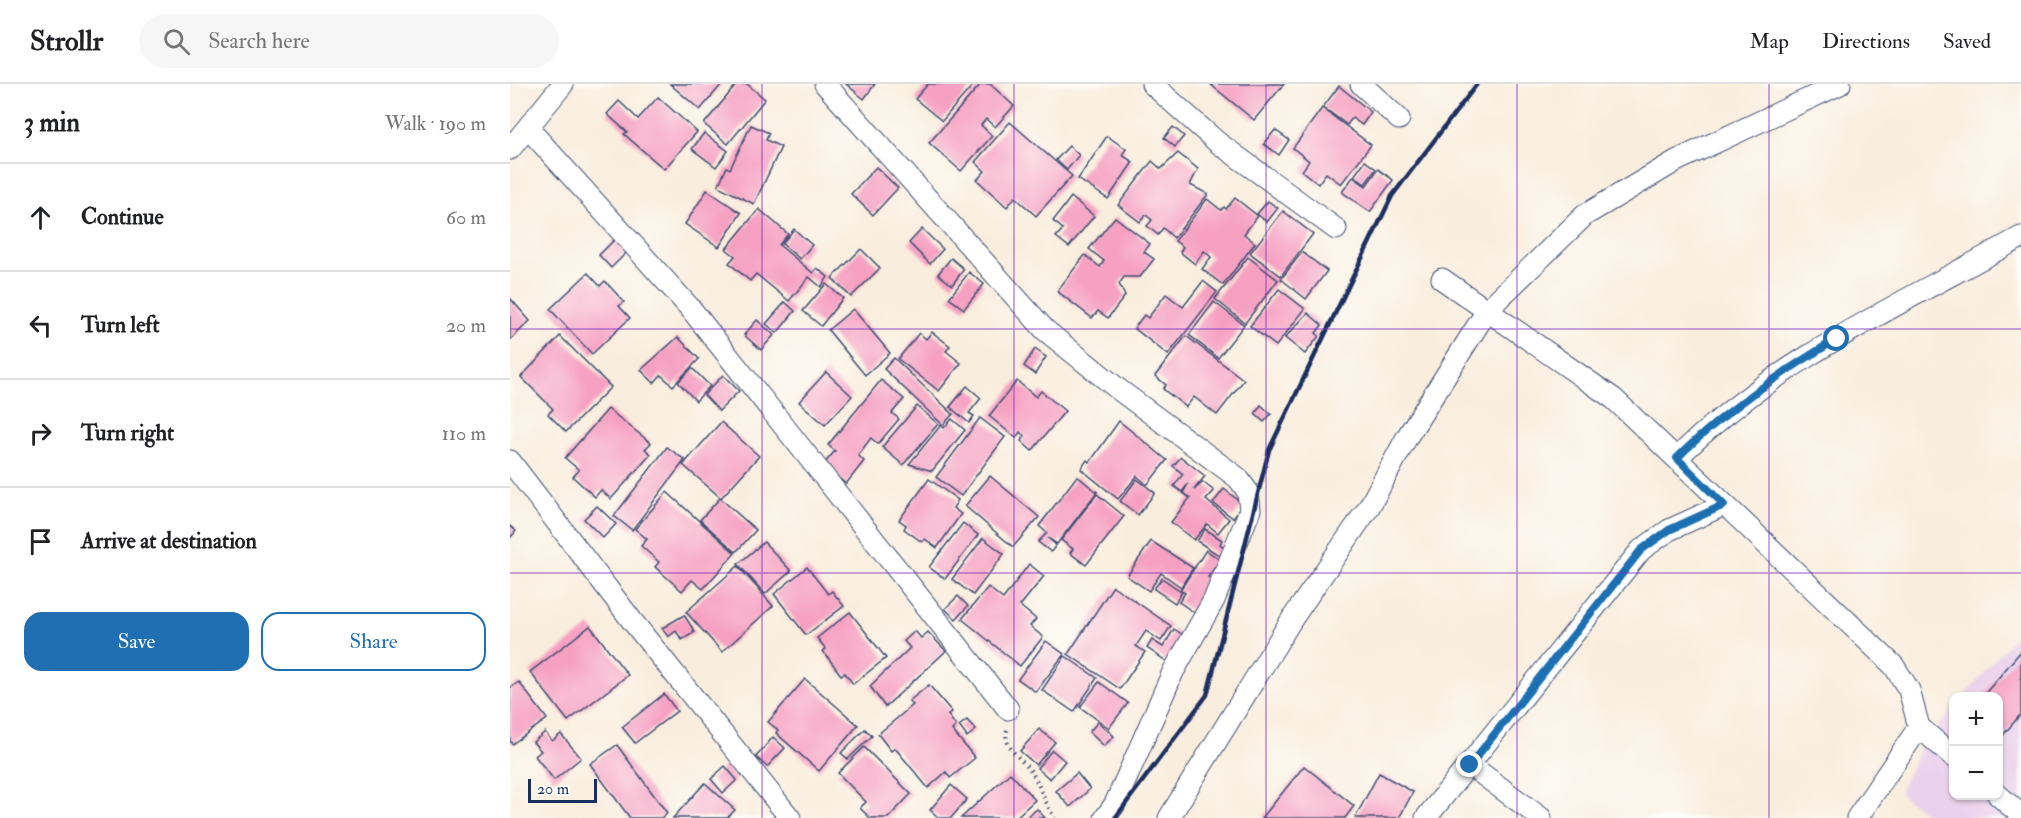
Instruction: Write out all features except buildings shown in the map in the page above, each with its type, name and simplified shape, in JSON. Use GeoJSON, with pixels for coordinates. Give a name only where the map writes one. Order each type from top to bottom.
{"type":"FeatureCollection","features":[{"type":"Feature","properties":{"kind":"street"},"geometry":{"type":"LineString","coordinates":[[510,149],[563,84]]}},
{"type":"Feature","properties":{"kind":"street"},"geometry":{"type":"LineString","coordinates":[[825,84],[1045,330],[1118,389],[1238,478],[1248,492],[1250,510],[1214,600],[1173,672],[1115,804],[1105,818]]}},
{"type":"Feature","properties":{"kind":"street"},"geometry":{"type":"LineString","coordinates":[[1152,84],[1217,142],[1336,229]]}},
{"type":"Feature","properties":{"kind":"street"},"geometry":{"type":"LineString","coordinates":[[1361,84],[1399,119]]}},
{"type":"Feature","properties":{"kind":"street"},"geometry":{"type":"LineString","coordinates":[[1168,818],[1293,620],[1369,507],[1407,437],[1488,309],[1585,215],[1676,161],[1840,84]]}},
{"type":"Feature","properties":{"kind":"street"},"geometry":{"type":"LineString","coordinates":[[528,128],[692,309],[1008,709]]}},
{"type":"Feature","properties":{"kind":"street"},"geometry":{"type":"LineString","coordinates":[[1677,458],[1705,429],[1796,364],[2021,237]]}},
{"type":"Feature","properties":{"kind":"street"},"geometry":{"type":"LineString","coordinates":[[1442,279],[1614,399],[1894,666],[1909,690],[1919,727],[1949,753]]}},
{"type":"Feature","properties":{"kind":"street"},"geometry":{"type":"LineString","coordinates":[[510,461],[633,622],[790,818]]}},
{"type":"Feature","properties":{"kind":"street"},"geometry":{"type":"LineString","coordinates":[[1426,818],[1641,550],[1669,530],[1724,505]]}},
{"type":"Feature","properties":{"kind":"street"},"geometry":{"type":"LineString","coordinates":[[1857,818],[1919,727]]}},
{"type":"Feature","properties":{"kind":"street"},"geometry":{"type":"LineString","coordinates":[[1470,765],[1541,818]]}},
{"type":"Feature","properties":{"kind":"street"},"geometry":{"type":"LineString","coordinates":[[2003,799],[2021,815]]}},
{"type":"Feature","properties":{"kind":"path"},"geometry":{"type":"LineString","coordinates":[[1008,709],[1010,720],[1005,737],[1008,746],[1035,777],[1045,805],[1055,818]]}},
{"type":"Feature","properties":{"kind":"shaded area"},"geometry":{"type":"Polygon","coordinates":[[[2021,629],[2021,818],[1931,818],[1899,793],[1920,748],[1949,714],[1949,800],[2003,800],[2003,692],[1967,692],[2021,629]]]}},
{"type":"Feature","properties":{"kind":"railway"},"geometry":{"type":"LineString","coordinates":[[1115,818],[1207,695],[1269,450],[1392,196],[1477,84]]}},
{"type":"Feature","properties":{"kind":"route"},"geometry":{"type":"LineString","coordinates":[[1470,765],[1641,550],[1669,530],[1724,505],[1677,458],[1705,429],[1796,364],[1837,339]]}}]}
